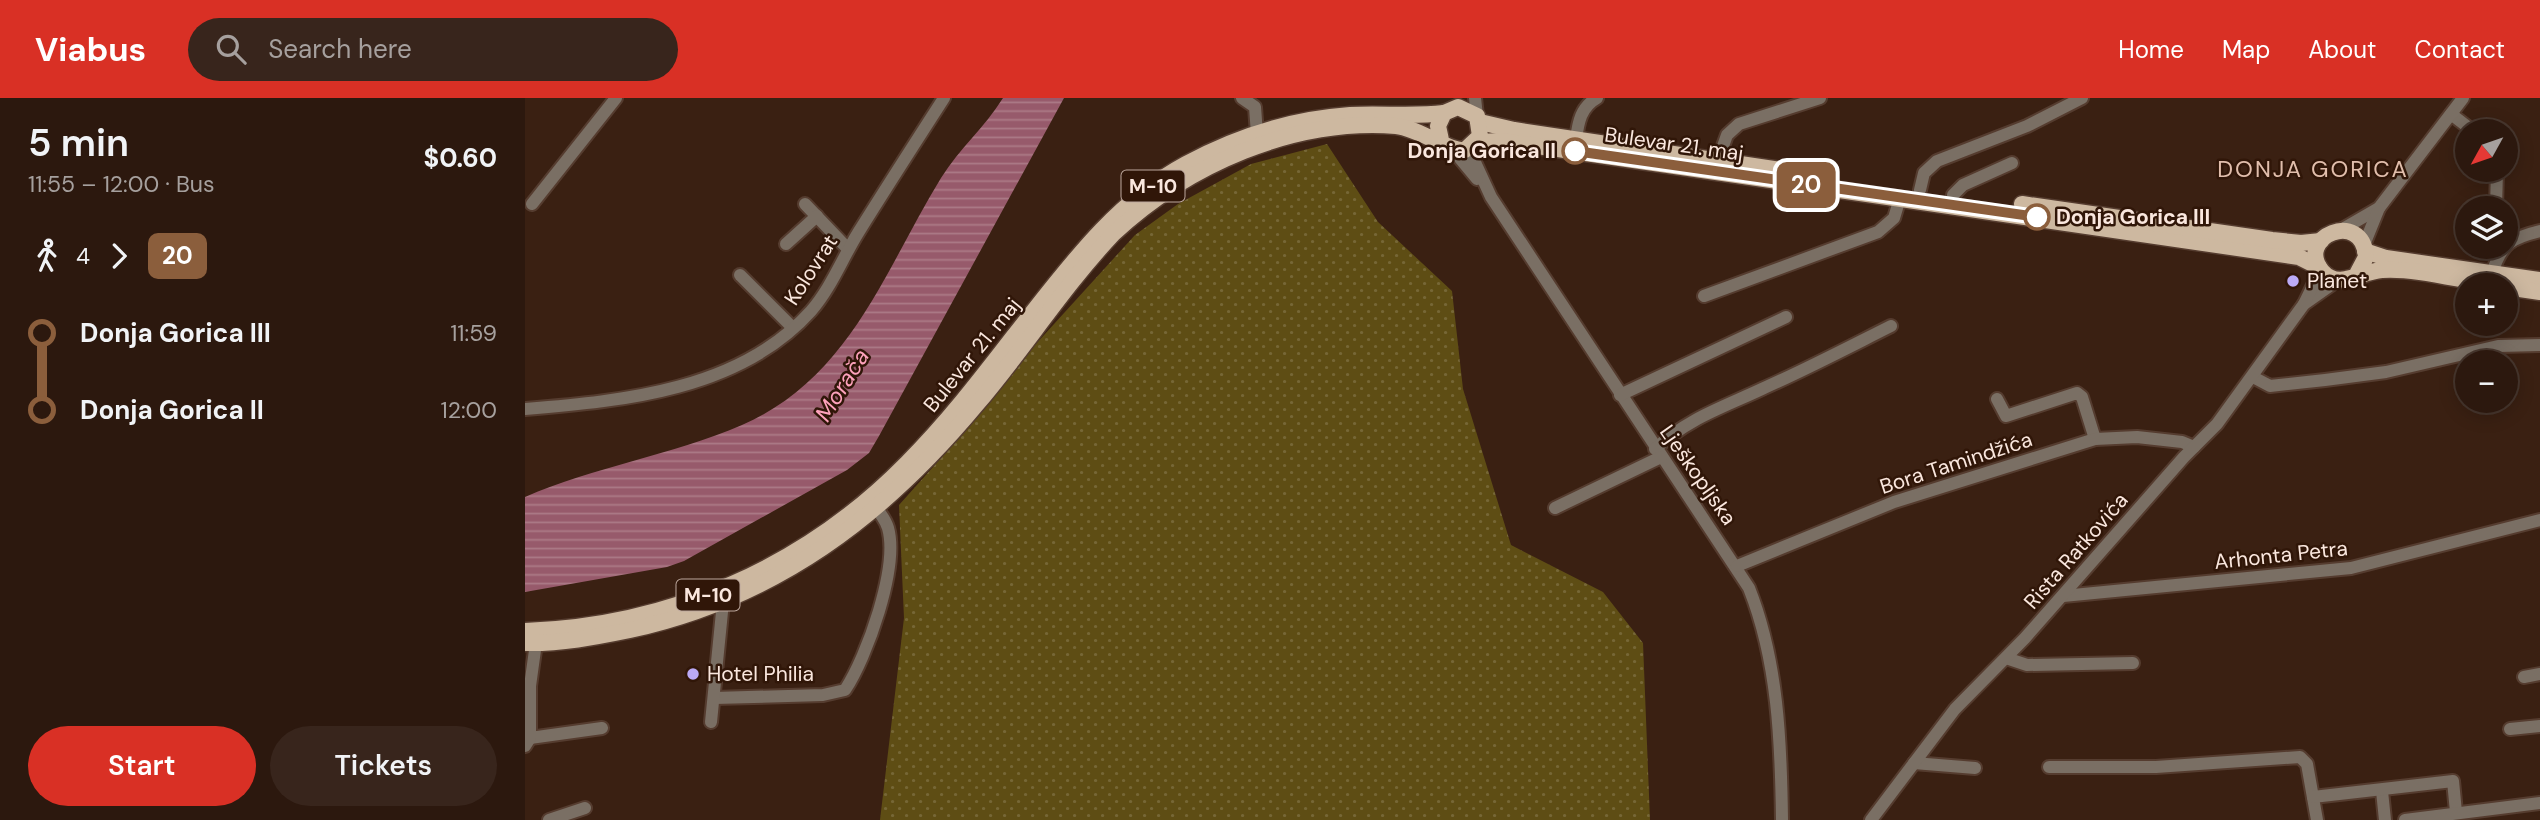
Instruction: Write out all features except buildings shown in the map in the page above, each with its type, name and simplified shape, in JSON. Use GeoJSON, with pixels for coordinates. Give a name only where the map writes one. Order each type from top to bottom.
{"type":"FeatureCollection","features":[{"type":"Feature","properties":{"kind":"main road"},"geometry":{"type":"LineString","coordinates":[[1446,145],[1438,126],[1450,107]]}},
{"type":"Feature","properties":{"kind":"main road","name":"Bulevar 21. maj"},"geometry":{"type":"LineString","coordinates":[[534,639],[629,618],[715,592],[808,545],[872,503],[941,428],[1087,245],[1115,216],[1182,166],[1217,149],[1257,134],[1326,117],[1465,108],[1479,119],[1576,140],[2272,240],[2301,243],[2321,241],[2329,233],[2341,230]]}},
{"type":"Feature","properties":{"kind":"main road"},"geometry":{"type":"LineString","coordinates":[[1474,145],[1479,119]]}},
{"type":"Feature","properties":{"kind":"main road","name":"Bulevar 21. maj"},"geometry":{"type":"LineString","coordinates":[[534,639],[656,624],[722,605],[779,576],[829,545],[954,431],[1100,248],[1125,223],[1164,193],[1242,152],[1315,132],[1398,127],[1446,145],[1501,141],[1900,198],[2299,257],[2339,280]]}},
{"type":"Feature","properties":{"kind":"main road"},"geometry":{"type":"LineString","coordinates":[[2341,230],[2352,233],[2364,248],[2382,257],[2494,273]]}},
{"type":"Feature","properties":{"kind":"main road"},"geometry":{"type":"LineString","coordinates":[[2320,268],[2316,254],[2321,241]]}},
{"type":"Feature","properties":{"kind":"main road"},"geometry":{"type":"LineString","coordinates":[[2357,274],[2364,264],[2364,248]]}},
{"type":"Feature","properties":{"kind":"main road"},"geometry":{"type":"LineString","coordinates":[[2339,280],[2357,274],[2400,271],[2494,273]]}},
{"type":"Feature","properties":{"kind":"main road"},"geometry":{"type":"LineString","coordinates":[[2518,277],[2540,280]]}},
{"type":"Feature","properties":{"kind":"main road"},"geometry":{"type":"LineString","coordinates":[[2518,289],[2540,292]]}},
{"type":"Feature","properties":{"kind":"street"},"geometry":{"type":"LineString","coordinates":[[532,204],[616,98]]}},
{"type":"Feature","properties":{"kind":"street","name":"Kolovrat"},"geometry":{"type":"LineString","coordinates":[[525,409],[615,400],[712,376],[750,359],[793,328],[825,292],[848,249],[944,98]]}},
{"type":"Feature","properties":{"kind":"street"},"geometry":{"type":"LineString","coordinates":[[1242,98],[1255,107],[1257,134]]}},
{"type":"Feature","properties":{"kind":"street"},"geometry":{"type":"LineString","coordinates":[[1475,98],[1479,119]]}},
{"type":"Feature","properties":{"kind":"street"},"geometry":{"type":"LineString","coordinates":[[1576,140],[1579,119],[1585,107],[1597,98]]}},
{"type":"Feature","properties":{"kind":"street"},"geometry":{"type":"LineString","coordinates":[[1718,160],[1727,135],[1739,124],[1817,98]]}},
{"type":"Feature","properties":{"kind":"street"},"geometry":{"type":"LineString","coordinates":[[1920,190],[1924,173],[1937,161],[2028,125],[2082,98]]}},
{"type":"Feature","properties":{"kind":"street"},"geometry":{"type":"LineString","coordinates":[[2364,248],[2379,208],[2463,98]]}},
{"type":"Feature","properties":{"kind":"street"},"geometry":{"type":"LineString","coordinates":[[2451,114],[2457,119]]}},
{"type":"Feature","properties":{"kind":"street","name":"Lješkopljska"},"geometry":{"type":"LineString","coordinates":[[1446,145],[1485,187],[1658,453],[1737,566],[1759,612],[1769,650],[1781,767],[1781,820]]}},
{"type":"Feature","properties":{"kind":"street","name":"Lješkopljska"},"geometry":{"type":"LineString","coordinates":[[1474,145],[1485,187]]}},
{"type":"Feature","properties":{"kind":"street"},"geometry":{"type":"LineString","coordinates":[[1953,195],[1962,185],[2012,163]]}},
{"type":"Feature","properties":{"kind":"street"},"geometry":{"type":"LineString","coordinates":[[1704,296],[1878,232],[1894,218],[1900,198]]}},
{"type":"Feature","properties":{"kind":"street"},"geometry":{"type":"LineString","coordinates":[[805,204],[848,249]]}},
{"type":"Feature","properties":{"kind":"street"},"geometry":{"type":"LineString","coordinates":[[2341,230],[2379,208]]}},
{"type":"Feature","properties":{"kind":"street"},"geometry":{"type":"LineString","coordinates":[[786,244],[817,216]]}},
{"type":"Feature","properties":{"kind":"street"},"geometry":{"type":"LineString","coordinates":[[2494,273],[2510,239],[2540,231]]}},
{"type":"Feature","properties":{"kind":"street","name":"Rista Ratkovića"},"geometry":{"type":"LineString","coordinates":[[1871,820],[1955,709],[2063,596],[2217,424],[2304,304],[2320,268]]}},
{"type":"Feature","properties":{"kind":"street"},"geometry":{"type":"LineString","coordinates":[[740,275],[793,328]]}},
{"type":"Feature","properties":{"kind":"street","name":"Rista Ratkovića"},"geometry":{"type":"LineString","coordinates":[[2304,304],[2339,280]]}},
{"type":"Feature","properties":{"kind":"street"},"geometry":{"type":"LineString","coordinates":[[1621,394],[1786,317]]}},
{"type":"Feature","properties":{"kind":"street"},"geometry":{"type":"LineString","coordinates":[[1555,508],[1658,453],[1674,431],[1706,412],[1763,389],[1891,326]]}},
{"type":"Feature","properties":{"kind":"street"},"geometry":{"type":"LineString","coordinates":[[2253,377],[2270,386],[2325,380],[2386,372],[2498,346],[2540,345]]}},
{"type":"Feature","properties":{"kind":"street"},"geometry":{"type":"LineString","coordinates":[[1997,399],[2006,416],[2077,393],[2082,397],[2095,439]]}},
{"type":"Feature","properties":{"kind":"street","name":"Bora Tamindžića"},"geometry":{"type":"LineString","coordinates":[[1737,566],[1894,502],[2095,439],[2137,437],[2182,442],[2194,447]]}},
{"type":"Feature","properties":{"kind":"street"},"geometry":{"type":"LineString","coordinates":[[715,698],[823,695],[845,690],[856,674],[889,580],[890,533],[872,503]]}},
{"type":"Feature","properties":{"kind":"street","name":"Arhonta Petra"},"geometry":{"type":"LineString","coordinates":[[2063,596],[2351,568],[2540,520]]}},
{"type":"Feature","properties":{"kind":"street"},"geometry":{"type":"LineString","coordinates":[[711,722],[722,605]]}},
{"type":"Feature","properties":{"kind":"street"},"geometry":{"type":"LineString","coordinates":[[534,639],[527,742],[602,728]]}},
{"type":"Feature","properties":{"kind":"street"},"geometry":{"type":"LineString","coordinates":[[2006,658],[2027,665],[2133,663]]}},
{"type":"Feature","properties":{"kind":"street"},"geometry":{"type":"LineString","coordinates":[[2524,677],[2540,674]]}},
{"type":"Feature","properties":{"kind":"street"},"geometry":{"type":"LineString","coordinates":[[2510,729],[2540,726]]}},
{"type":"Feature","properties":{"kind":"street"},"geometry":{"type":"LineString","coordinates":[[2049,767],[2156,767],[2296,756],[2307,764],[2317,820]]}},
{"type":"Feature","properties":{"kind":"street"},"geometry":{"type":"LineString","coordinates":[[1914,764],[1975,768]]}},
{"type":"Feature","properties":{"kind":"street"},"geometry":{"type":"LineString","coordinates":[[2313,797],[2453,781],[2456,812]]}},
{"type":"Feature","properties":{"kind":"street"},"geometry":{"type":"LineString","coordinates":[[2382,790],[2385,820]]}},
{"type":"Feature","properties":{"kind":"street"},"geometry":{"type":"LineString","coordinates":[[2405,820],[2540,803]]}},
{"type":"Feature","properties":{"kind":"street"},"geometry":{"type":"LineString","coordinates":[[549,820],[585,808]]}},
{"type":"Feature","properties":{"kind":"shaded area"},"geometry":{"type":"Polygon","coordinates":[[[1327,144],[1378,222],[1452,291],[1463,389],[1511,545],[1603,592],[1643,643],[1650,820],[880,820],[904,618],[899,505],[967,429],[1024,357],[1135,235],[1178,204],[1251,164],[1327,144]]]}},
{"type":"Feature","properties":{"kind":"water","name":"Morača"},"geometry":{"type":"Polygon","coordinates":[[[1003,98],[1064,98],[869,453],[847,470],[684,561],[667,567],[525,592],[525,497],[578,477],[688,445],[742,425],[779,405],[811,380],[861,319],[941,178],[1003,98]]]}},
{"type":"Feature","properties":{"kind":"bus line","name":"20"},"geometry":{"type":"LineString","coordinates":[[1575,151],[2037,217]]}},
{"type":"Feature","properties":{"kind":"place","name":"Donja Gorica II"},"geometry":{"type":"Point","coordinates":[1575,151]}},
{"type":"Feature","properties":{"kind":"place","name":"Donja Gorica III"},"geometry":{"type":"Point","coordinates":[2037,217]}},
{"type":"Feature","properties":{"kind":"place","name":"Planet"},"geometry":{"type":"Point","coordinates":[2293,281]}},
{"type":"Feature","properties":{"kind":"place","name":"Hotel Philia"},"geometry":{"type":"Point","coordinates":[693,674]}},
{"type":"Feature","properties":{"kind":"district","name":"DONJA GORICA"},"geometry":{"type":"Point","coordinates":[2313,169]}}]}
